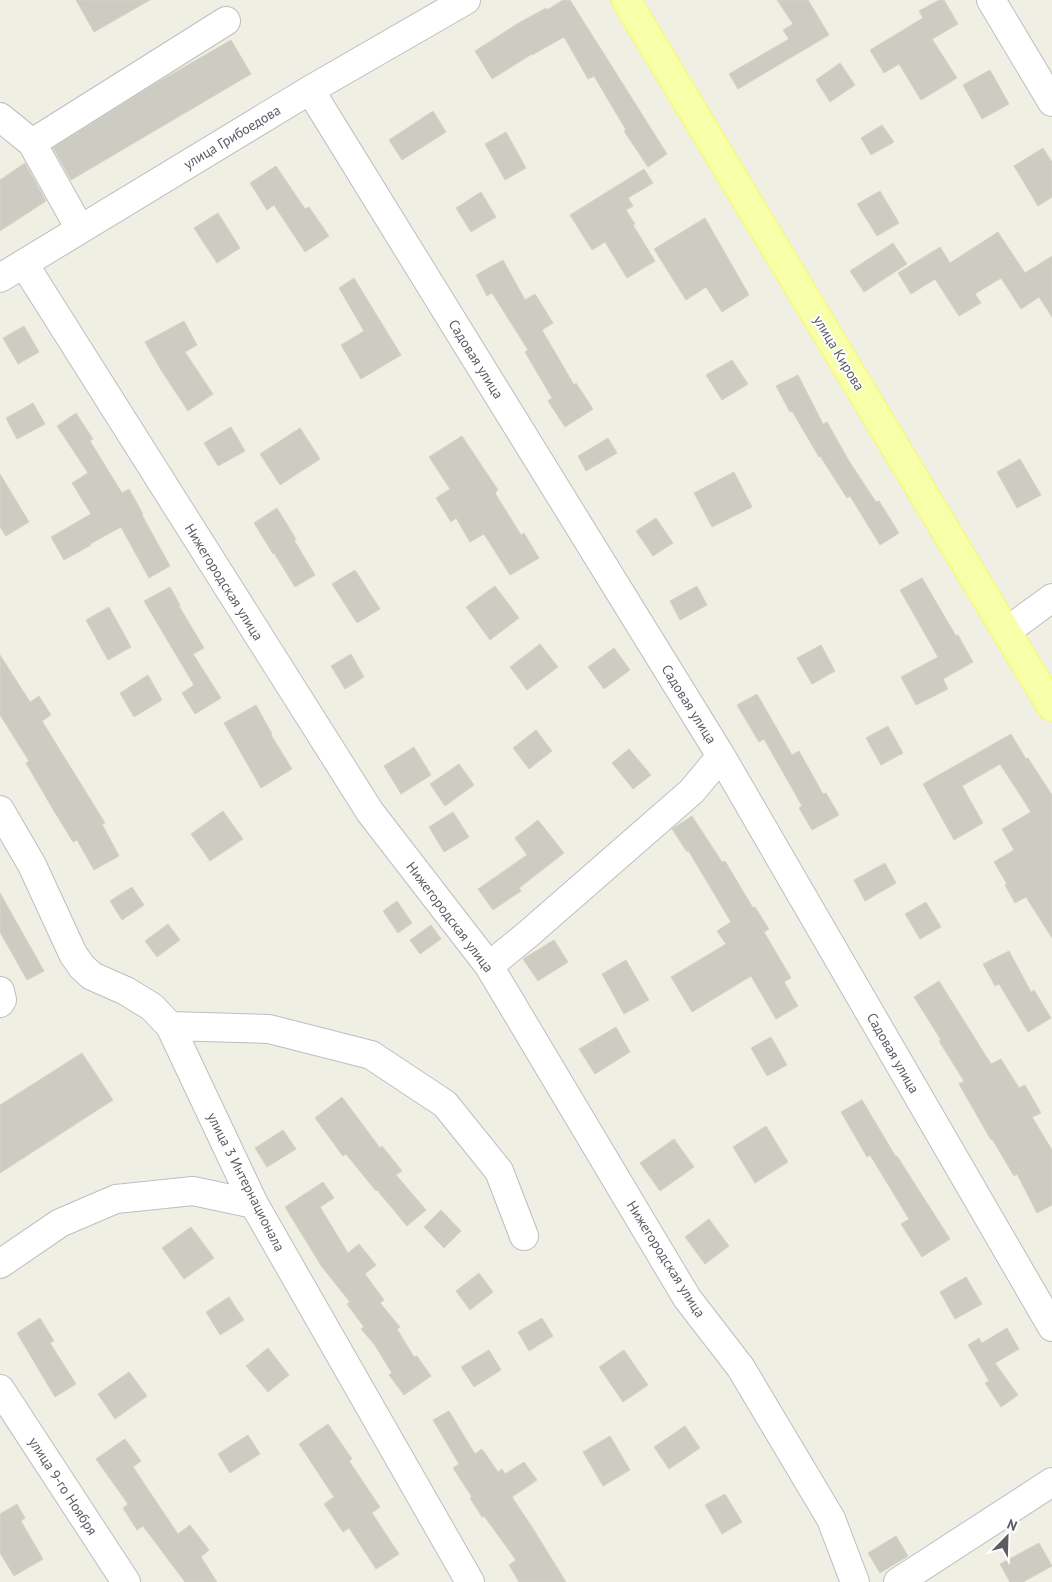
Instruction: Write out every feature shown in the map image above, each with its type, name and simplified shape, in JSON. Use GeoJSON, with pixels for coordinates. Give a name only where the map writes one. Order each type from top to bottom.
{"type":"FeatureCollection","features":[{"type":"Feature","properties":{"kind":"main road","name":"улица Кирова"},"geometry":{"type":"LineString","coordinates":[[626,0],[1052,707]]}},
{"type":"Feature","properties":{"kind":"street","name":"улица Грибоедова"},"geometry":{"type":"LineString","coordinates":[[0,278],[310,90],[466,0]]}},
{"type":"Feature","properties":{"kind":"street"},"geometry":{"type":"LineString","coordinates":[[991,0],[1052,102]]}},
{"type":"Feature","properties":{"kind":"street"},"geometry":{"type":"LineString","coordinates":[[32,143],[226,21]]}},
{"type":"Feature","properties":{"kind":"street","name":"Садовая улица"},"geometry":{"type":"LineString","coordinates":[[310,90],[721,756],[1052,1327]]}},
{"type":"Feature","properties":{"kind":"street"},"geometry":{"type":"LineString","coordinates":[[0,117],[32,143],[80,228]]}},
{"type":"Feature","properties":{"kind":"street","name":"Нижегородская улица"},"geometry":{"type":"LineString","coordinates":[[24,264],[370,812],[489,966],[687,1298],[741,1368],[831,1519],[855,1582]]}},
{"type":"Feature","properties":{"kind":"street"},"geometry":{"type":"LineString","coordinates":[[1007,631],[1052,598]]}},
{"type":"Feature","properties":{"kind":"street"},"geometry":{"type":"LineString","coordinates":[[489,966],[692,791],[721,756]]}},
{"type":"Feature","properties":{"kind":"street","name":"улица 3 Интернационала"},"geometry":{"type":"LineString","coordinates":[[0,810],[32,865],[73,954],[82,967],[92,976],[126,991],[152,1007],[170,1026],[254,1204],[470,1582]]}},
{"type":"Feature","properties":{"kind":"street"},"geometry":{"type":"LineString","coordinates":[[170,1026],[269,1029],[371,1055],[445,1104],[499,1171],[524,1236]]}},
{"type":"Feature","properties":{"kind":"street"},"geometry":{"type":"LineString","coordinates":[[0,1264],[60,1224],[116,1199],[193,1191],[254,1204]]}},
{"type":"Feature","properties":{"kind":"street","name":"улица 9-го Ноября"},"geometry":{"type":"LineString","coordinates":[[0,1390],[126,1582]]}},
{"type":"Feature","properties":{"kind":"street"},"geometry":{"type":"LineString","coordinates":[[898,1582],[1052,1482]]}},
{"type":"Feature","properties":{"kind":"building"},"geometry":{"type":"Polygon","coordinates":[[[76,0],[150,0],[94,32],[76,0]]]}},
{"type":"Feature","properties":{"kind":"building"},"geometry":{"type":"Polygon","coordinates":[[[563,0],[570,0],[667,154],[648,167],[624,131],[626,130],[594,76],[588,79],[564,37],[492,79],[475,51],[517,24],[563,0]]]}},
{"type":"Feature","properties":{"kind":"building"},"geometry":{"type":"Polygon","coordinates":[[[777,0],[808,0],[829,35],[738,89],[729,74],[789,39],[783,30],[793,24],[777,0]]]}},
{"type":"Feature","properties":{"kind":"building"},"geometry":{"type":"Polygon","coordinates":[[[939,0],[944,0],[958,24],[932,39],[957,78],[921,100],[899,64],[884,73],[870,50],[923,18],[919,11],[939,0]]]}},
{"type":"Feature","properties":{"kind":"building"},"geometry":{"type":"Polygon","coordinates":[[[231,40],[251,74],[71,180],[53,148],[148,88],[231,40]]]}},
{"type":"Feature","properties":{"kind":"building"},"geometry":{"type":"Polygon","coordinates":[[[840,63],[855,85],[830,102],[816,80],[840,63]]]}},
{"type":"Feature","properties":{"kind":"building"},"geometry":{"type":"Polygon","coordinates":[[[990,70],[1009,104],[982,119],[963,85],[990,70]]]}},
{"type":"Feature","properties":{"kind":"building"},"geometry":{"type":"Polygon","coordinates":[[[433,111],[446,132],[402,160],[389,140],[433,111]]]}},
{"type":"Feature","properties":{"kind":"building"},"geometry":{"type":"Polygon","coordinates":[[[882,125],[894,142],[871,155],[861,138],[882,125]]]}},
{"type":"Feature","properties":{"kind":"building"},"geometry":{"type":"Polygon","coordinates":[[[506,132],[526,168],[505,180],[485,144],[506,132]]]}},
{"type":"Feature","properties":{"kind":"building"},"geometry":{"type":"Polygon","coordinates":[[[1043,148],[1052,162],[1052,197],[1038,206],[1014,166],[1043,148]]]}},
{"type":"Feature","properties":{"kind":"building"},"geometry":{"type":"Polygon","coordinates":[[[25,163],[46,201],[0,231],[0,180],[25,163]]]}},
{"type":"Feature","properties":{"kind":"building"},"geometry":{"type":"Polygon","coordinates":[[[276,166],[305,209],[309,207],[329,236],[305,252],[274,205],[267,210],[250,183],[276,166]]]}},
{"type":"Feature","properties":{"kind":"building"},"geometry":{"type":"Polygon","coordinates":[[[644,169],[653,183],[628,198],[633,206],[626,210],[655,261],[627,278],[605,242],[592,250],[570,215],[644,169]]]}},
{"type":"Feature","properties":{"kind":"building"},"geometry":{"type":"Polygon","coordinates":[[[880,191],[899,223],[877,236],[857,204],[880,191]]]}},
{"type":"Feature","properties":{"kind":"building"},"geometry":{"type":"Polygon","coordinates":[[[481,192],[496,217],[471,232],[456,208],[481,192]]]}},
{"type":"Feature","properties":{"kind":"building"},"geometry":{"type":"Polygon","coordinates":[[[218,213],[240,248],[217,263],[194,228],[218,213]]]}},
{"type":"Feature","properties":{"kind":"building"},"geometry":{"type":"Polygon","coordinates":[[[705,218],[749,295],[722,312],[706,287],[686,300],[654,249],[705,218]]]}},
{"type":"Feature","properties":{"kind":"building"},"geometry":{"type":"Polygon","coordinates":[[[998,232],[1025,273],[1052,256],[1052,317],[1039,297],[1021,309],[1001,278],[975,294],[981,303],[959,316],[935,279],[911,294],[898,273],[940,247],[950,263],[998,232]]]}},
{"type":"Feature","properties":{"kind":"building"},"geometry":{"type":"Polygon","coordinates":[[[893,243],[907,264],[864,292],[850,271],[893,243]]]}},
{"type":"Feature","properties":{"kind":"building"},"geometry":{"type":"Polygon","coordinates":[[[503,260],[525,300],[535,294],[553,323],[542,330],[574,385],[576,383],[593,409],[565,427],[548,401],[552,398],[525,352],[528,350],[492,293],[487,296],[476,275],[503,260]]]}},
{"type":"Feature","properties":{"kind":"building"},"geometry":{"type":"Polygon","coordinates":[[[354,278],[401,355],[361,379],[341,345],[364,331],[339,288],[354,278]]]}},
{"type":"Feature","properties":{"kind":"building"},"geometry":{"type":"Polygon","coordinates":[[[184,321],[197,345],[185,352],[213,394],[188,411],[145,342],[184,321]]]}},
{"type":"Feature","properties":{"kind":"building"},"geometry":{"type":"Polygon","coordinates":[[[24,326],[39,352],[18,364],[3,338],[24,326]]]}},
{"type":"Feature","properties":{"kind":"building"},"geometry":{"type":"Polygon","coordinates":[[[732,360],[748,384],[722,400],[706,375],[732,360]]]}},
{"type":"Feature","properties":{"kind":"building"},"geometry":{"type":"Polygon","coordinates":[[[798,375],[823,424],[827,422],[849,461],[876,502],[879,501],[899,533],[880,545],[850,496],[847,498],[819,457],[776,386],[798,375]]]}},
{"type":"Feature","properties":{"kind":"building"},"geometry":{"type":"Polygon","coordinates":[[[33,403],[45,424],[17,439],[6,418],[33,403]]]}},
{"type":"Feature","properties":{"kind":"building"},"geometry":{"type":"Polygon","coordinates":[[[76,413],[93,439],[90,441],[122,493],[129,489],[170,566],[149,578],[121,527],[64,560],[51,537],[91,514],[72,483],[88,473],[57,426],[76,413]]]}},
{"type":"Feature","properties":{"kind":"building"},"geometry":{"type":"Polygon","coordinates":[[[231,427],[245,451],[218,466],[204,443],[231,427]]]}},
{"type":"Feature","properties":{"kind":"building"},"geometry":{"type":"Polygon","coordinates":[[[300,428],[320,459],[280,485],[260,454],[300,428]]]}},
{"type":"Feature","properties":{"kind":"building"},"geometry":{"type":"Polygon","coordinates":[[[462,436],[498,490],[495,493],[521,535],[524,533],[539,558],[510,575],[484,534],[470,542],[456,518],[451,522],[436,498],[450,489],[429,457],[462,436]]]}},
{"type":"Feature","properties":{"kind":"building"},"geometry":{"type":"Polygon","coordinates":[[[608,438],[617,453],[586,471],[578,456],[608,438]]]}},
{"type":"Feature","properties":{"kind":"building"},"geometry":{"type":"Polygon","coordinates":[[[1020,459],[1041,495],[1017,508],[997,472],[1020,459]]]}},
{"type":"Feature","properties":{"kind":"building"},"geometry":{"type":"Polygon","coordinates":[[[734,472],[752,507],[712,527],[694,493],[734,472]]]}},
{"type":"Feature","properties":{"kind":"building"},"geometry":{"type":"Polygon","coordinates":[[[0,474],[29,522],[6,536],[0,527],[0,474]]]}},
{"type":"Feature","properties":{"kind":"building"},"geometry":{"type":"Polygon","coordinates":[[[277,508],[315,575],[295,587],[254,523],[277,508]]]}},
{"type":"Feature","properties":{"kind":"building"},"geometry":{"type":"Polygon","coordinates":[[[656,518],[673,543],[653,556],[636,531],[656,518]]]}},
{"type":"Feature","properties":{"kind":"building"},"geometry":{"type":"Polygon","coordinates":[[[355,570],[380,609],[357,623],[332,584],[355,570]]]}},
{"type":"Feature","properties":{"kind":"building"},"geometry":{"type":"Polygon","coordinates":[[[922,578],[973,662],[943,679],[948,689],[916,705],[901,677],[938,657],[900,590],[922,578]]]}},
{"type":"Feature","properties":{"kind":"building"},"geometry":{"type":"Polygon","coordinates":[[[495,586],[519,618],[490,640],[466,607],[495,586]]]}},
{"type":"Feature","properties":{"kind":"building"},"geometry":{"type":"Polygon","coordinates":[[[697,586],[707,605],[680,620],[670,601],[697,586]]]}},
{"type":"Feature","properties":{"kind":"building"},"geometry":{"type":"Polygon","coordinates":[[[170,587],[204,648],[193,654],[221,698],[195,714],[182,693],[194,685],[144,601],[170,587]]]}},
{"type":"Feature","properties":{"kind":"building"},"geometry":{"type":"Polygon","coordinates":[[[109,607],[131,647],[108,660],[86,620],[109,607]]]}},
{"type":"Feature","properties":{"kind":"building"},"geometry":{"type":"Polygon","coordinates":[[[540,644],[558,667],[527,690],[510,667],[540,644]]]}},
{"type":"Feature","properties":{"kind":"building"},"geometry":{"type":"Polygon","coordinates":[[[821,645],[835,671],[812,684],[797,658],[821,645]]]}},
{"type":"Feature","properties":{"kind":"building"},"geometry":{"type":"Polygon","coordinates":[[[614,648],[630,670],[604,689],[588,667],[614,648]]]}},
{"type":"Feature","properties":{"kind":"building"},"geometry":{"type":"Polygon","coordinates":[[[351,654],[364,677],[345,689],[331,666],[351,654]]]}},
{"type":"Feature","properties":{"kind":"building"},"geometry":{"type":"Polygon","coordinates":[[[0,655],[30,702],[39,696],[51,715],[42,721],[105,823],[102,824],[119,856],[94,870],[77,840],[73,842],[54,811],[26,763],[29,761],[0,715],[0,655]]]}},
{"type":"Feature","properties":{"kind":"building"},"geometry":{"type":"Polygon","coordinates":[[[148,675],[162,700],[134,717],[120,693],[148,675]]]}},
{"type":"Feature","properties":{"kind":"building"},"geometry":{"type":"Polygon","coordinates":[[[757,694],[792,755],[799,751],[823,794],[826,793],[839,815],[812,830],[799,808],[802,806],[764,739],[759,742],[737,705],[757,694]]]}},
{"type":"Feature","properties":{"kind":"building"},"geometry":{"type":"Polygon","coordinates":[[[256,705],[271,735],[292,769],[261,788],[224,723],[256,705]]]}},
{"type":"Feature","properties":{"kind":"building"},"geometry":{"type":"Polygon","coordinates":[[[888,726],[903,753],[881,765],[866,738],[888,726]]]}},
{"type":"Feature","properties":{"kind":"building"},"geometry":{"type":"Polygon","coordinates":[[[536,730],[552,751],[529,769],[513,748],[536,730]]]}},
{"type":"Feature","properties":{"kind":"building"},"geometry":{"type":"Polygon","coordinates":[[[1011,734],[1052,795],[1052,938],[1026,897],[1015,903],[1005,885],[1007,884],[994,862],[1014,850],[1002,829],[1031,812],[1000,764],[962,786],[983,823],[954,840],[923,784],[1011,734]]]}},
{"type":"Feature","properties":{"kind":"building"},"geometry":{"type":"Polygon","coordinates":[[[414,747],[431,775],[401,794],[384,766],[414,747]]]}},
{"type":"Feature","properties":{"kind":"building"},"geometry":{"type":"Polygon","coordinates":[[[629,749],[651,775],[633,789],[612,763],[629,749]]]}},
{"type":"Feature","properties":{"kind":"building"},"geometry":{"type":"Polygon","coordinates":[[[459,764],[474,785],[445,806],[430,784],[459,764]]]}},
{"type":"Feature","properties":{"kind":"building"},"geometry":{"type":"Polygon","coordinates":[[[223,811],[243,839],[210,861],[191,834],[223,811]]]}},
{"type":"Feature","properties":{"kind":"building"},"geometry":{"type":"Polygon","coordinates":[[[453,812],[469,837],[444,852],[429,827],[453,812]]]}},
{"type":"Feature","properties":{"kind":"building"},"geometry":{"type":"Polygon","coordinates":[[[692,816],[722,862],[725,861],[753,908],[755,907],[769,929],[764,932],[791,978],[784,982],[798,1006],[776,1019],[751,976],[692,1012],[671,977],[726,944],[717,931],[731,922],[688,850],[687,852],[672,829],[692,816]]]}},
{"type":"Feature","properties":{"kind":"building"},"geometry":{"type":"Polygon","coordinates":[[[538,820],[564,853],[519,888],[521,891],[493,910],[478,889],[527,855],[515,838],[538,820]]]}},
{"type":"Feature","properties":{"kind":"building"},"geometry":{"type":"Polygon","coordinates":[[[885,863],[896,883],[865,901],[854,880],[885,863]]]}},
{"type":"Feature","properties":{"kind":"building"},"geometry":{"type":"Polygon","coordinates":[[[132,887],[144,905],[122,920],[110,901],[132,887]]]}},
{"type":"Feature","properties":{"kind":"building"},"geometry":{"type":"Polygon","coordinates":[[[0,893],[44,971],[27,980],[0,932],[0,893]]]}},
{"type":"Feature","properties":{"kind":"building"},"geometry":{"type":"Polygon","coordinates":[[[397,901],[412,923],[398,933],[383,911],[397,901]]]}},
{"type":"Feature","properties":{"kind":"building"},"geometry":{"type":"Polygon","coordinates":[[[926,902],[941,927],[920,939],[905,914],[926,902]]]}},
{"type":"Feature","properties":{"kind":"building"},"geometry":{"type":"Polygon","coordinates":[[[168,924],[180,940],[157,957],[145,941],[168,924]]]}},
{"type":"Feature","properties":{"kind":"building"},"geometry":{"type":"Polygon","coordinates":[[[431,925],[441,939],[420,954],[410,940],[431,925]]]}},
{"type":"Feature","properties":{"kind":"building"},"geometry":{"type":"Polygon","coordinates":[[[554,940],[568,962],[538,981],[523,959],[554,940]]]}},
{"type":"Feature","properties":{"kind":"building"},"geometry":{"type":"Polygon","coordinates":[[[1009,951],[1031,992],[1034,990],[1051,1018],[1028,1032],[999,984],[995,986],[983,964],[1009,951]]]}},
{"type":"Feature","properties":{"kind":"building"},"geometry":{"type":"Polygon","coordinates":[[[626,960],[649,1000],[624,1014],[602,974],[626,960]]]}},
{"type":"Feature","properties":{"kind":"building"},"geometry":{"type":"Polygon","coordinates":[[[939,981],[991,1064],[1001,1059],[1019,1088],[1025,1085],[1041,1113],[1032,1117],[1052,1150],[1052,1205],[1037,1213],[1017,1174],[1014,1176],[959,1084],[964,1081],[914,997],[939,981]]]}},
{"type":"Feature","properties":{"kind":"building"},"geometry":{"type":"Polygon","coordinates":[[[616,1027],[630,1052],[595,1074],[579,1049],[616,1027]]]}},
{"type":"Feature","properties":{"kind":"building"},"geometry":{"type":"Polygon","coordinates":[[[771,1037],[787,1065],[767,1076],[751,1048],[771,1037]]]}},
{"type":"Feature","properties":{"kind":"building"},"geometry":{"type":"Polygon","coordinates":[[[82,1053],[113,1100],[0,1173],[0,1105],[82,1053]]]}},
{"type":"Feature","properties":{"kind":"building"},"geometry":{"type":"Polygon","coordinates":[[[342,1097],[380,1148],[382,1146],[402,1171],[396,1175],[426,1210],[407,1226],[346,1154],[343,1156],[315,1118],[342,1097]]]}},
{"type":"Feature","properties":{"kind":"building"},"geometry":{"type":"Polygon","coordinates":[[[862,1100],[896,1157],[950,1239],[922,1257],[901,1224],[909,1219],[870,1155],[867,1157],[841,1112],[862,1100]]]}},
{"type":"Feature","properties":{"kind":"building"},"geometry":{"type":"Polygon","coordinates":[[[766,1126],[788,1162],[755,1183],[733,1147],[766,1126]]]}},
{"type":"Feature","properties":{"kind":"building"},"geometry":{"type":"Polygon","coordinates":[[[283,1130],[296,1149],[267,1167],[255,1148],[283,1130]]]}},
{"type":"Feature","properties":{"kind":"building"},"geometry":{"type":"Polygon","coordinates":[[[674,1139],[694,1167],[660,1191],[640,1163],[674,1139]]]}},
{"type":"Feature","properties":{"kind":"building"},"geometry":{"type":"Polygon","coordinates":[[[323,1182],[334,1198],[320,1207],[348,1253],[359,1244],[376,1265],[365,1274],[384,1300],[380,1303],[400,1327],[397,1329],[414,1357],[417,1356],[431,1376],[404,1395],[389,1375],[392,1373],[374,1344],[361,1329],[364,1327],[347,1304],[350,1302],[322,1267],[285,1207],[323,1182]]]}},
{"type":"Feature","properties":{"kind":"building"},"geometry":{"type":"Polygon","coordinates":[[[441,1210],[461,1231],[444,1248],[424,1227],[441,1210]]]}},
{"type":"Feature","properties":{"kind":"building"},"geometry":{"type":"Polygon","coordinates":[[[709,1219],[729,1246],[705,1264],[685,1237],[709,1219]]]}},
{"type":"Feature","properties":{"kind":"building"},"geometry":{"type":"Polygon","coordinates":[[[191,1227],[214,1258],[184,1279],[162,1248],[191,1227]]]}},
{"type":"Feature","properties":{"kind":"building"},"geometry":{"type":"Polygon","coordinates":[[[479,1273],[493,1292],[470,1310],[456,1291],[479,1273]]]}},
{"type":"Feature","properties":{"kind":"building"},"geometry":{"type":"Polygon","coordinates":[[[966,1277],[982,1304],[955,1319],[940,1292],[966,1277]]]}},
{"type":"Feature","properties":{"kind":"building"},"geometry":{"type":"Polygon","coordinates":[[[229,1297],[244,1320],[220,1335],[206,1312],[229,1297]]]}},
{"type":"Feature","properties":{"kind":"building"},"geometry":{"type":"Polygon","coordinates":[[[40,1318],[54,1341],[50,1343],[76,1384],[55,1397],[17,1333],[40,1318]]]}},
{"type":"Feature","properties":{"kind":"building"},"geometry":{"type":"Polygon","coordinates":[[[542,1318],[553,1336],[529,1351],[518,1332],[542,1318]]]}},
{"type":"Feature","properties":{"kind":"building"},"geometry":{"type":"Polygon","coordinates":[[[1007,1328],[1019,1349],[995,1363],[1018,1395],[1001,1407],[985,1383],[989,1381],[968,1345],[979,1338],[982,1343],[1007,1328]]]}},
{"type":"Feature","properties":{"kind":"building"},"geometry":{"type":"Polygon","coordinates":[[[268,1348],[289,1375],[268,1392],[246,1366],[268,1348]]]}},
{"type":"Feature","properties":{"kind":"building"},"geometry":{"type":"Polygon","coordinates":[[[489,1350],[501,1370],[474,1387],[461,1367],[489,1350]]]}},
{"type":"Feature","properties":{"kind":"building"},"geometry":{"type":"Polygon","coordinates":[[[624,1350],[648,1385],[623,1402],[599,1367],[624,1350]]]}},
{"type":"Feature","properties":{"kind":"building"},"geometry":{"type":"Polygon","coordinates":[[[129,1372],[147,1396],[115,1419],[98,1394],[129,1372]]]}},
{"type":"Feature","properties":{"kind":"building"},"geometry":{"type":"Polygon","coordinates":[[[449,1411],[475,1454],[482,1449],[498,1472],[502,1469],[505,1474],[524,1462],[537,1480],[512,1497],[566,1582],[519,1582],[509,1565],[516,1560],[484,1516],[482,1517],[470,1498],[472,1497],[453,1468],[459,1464],[433,1420],[449,1411]]]}},
{"type":"Feature","properties":{"kind":"building"},"geometry":{"type":"Polygon","coordinates":[[[328,1424],[352,1459],[349,1461],[380,1507],[372,1513],[399,1554],[376,1569],[349,1528],[343,1532],[324,1504],[334,1497],[299,1444],[328,1424]]]}},
{"type":"Feature","properties":{"kind":"building"},"geometry":{"type":"Polygon","coordinates":[[[685,1426],[700,1448],[669,1469],[654,1447],[685,1426]]]}},
{"type":"Feature","properties":{"kind":"building"},"geometry":{"type":"Polygon","coordinates":[[[248,1435],[260,1454],[230,1473],[218,1454],[248,1435]]]}},
{"type":"Feature","properties":{"kind":"building"},"geometry":{"type":"Polygon","coordinates":[[[610,1436],[630,1470],[603,1486],[583,1452],[610,1436]]]}},
{"type":"Feature","properties":{"kind":"building"},"geometry":{"type":"Polygon","coordinates":[[[125,1439],[141,1461],[133,1467],[178,1534],[190,1525],[209,1550],[201,1557],[217,1582],[185,1582],[143,1526],[137,1530],[123,1508],[128,1504],[96,1459],[125,1439]]]}},
{"type":"Feature","properties":{"kind":"building"},"geometry":{"type":"Polygon","coordinates":[[[725,1494],[742,1522],[722,1534],[705,1505],[725,1494]]]}},
{"type":"Feature","properties":{"kind":"building"},"geometry":{"type":"Polygon","coordinates":[[[17,1504],[25,1518],[21,1521],[43,1559],[14,1576],[0,1553],[0,1514],[17,1504]]]}},
{"type":"Feature","properties":{"kind":"building"},"geometry":{"type":"Polygon","coordinates":[[[896,1536],[908,1556],[880,1573],[868,1553],[896,1536]]]}},
{"type":"Feature","properties":{"kind":"building"},"geometry":{"type":"Polygon","coordinates":[[[1039,1543],[1052,1566],[1023,1582],[1010,1582],[1000,1564],[1039,1543]]]}}]}
